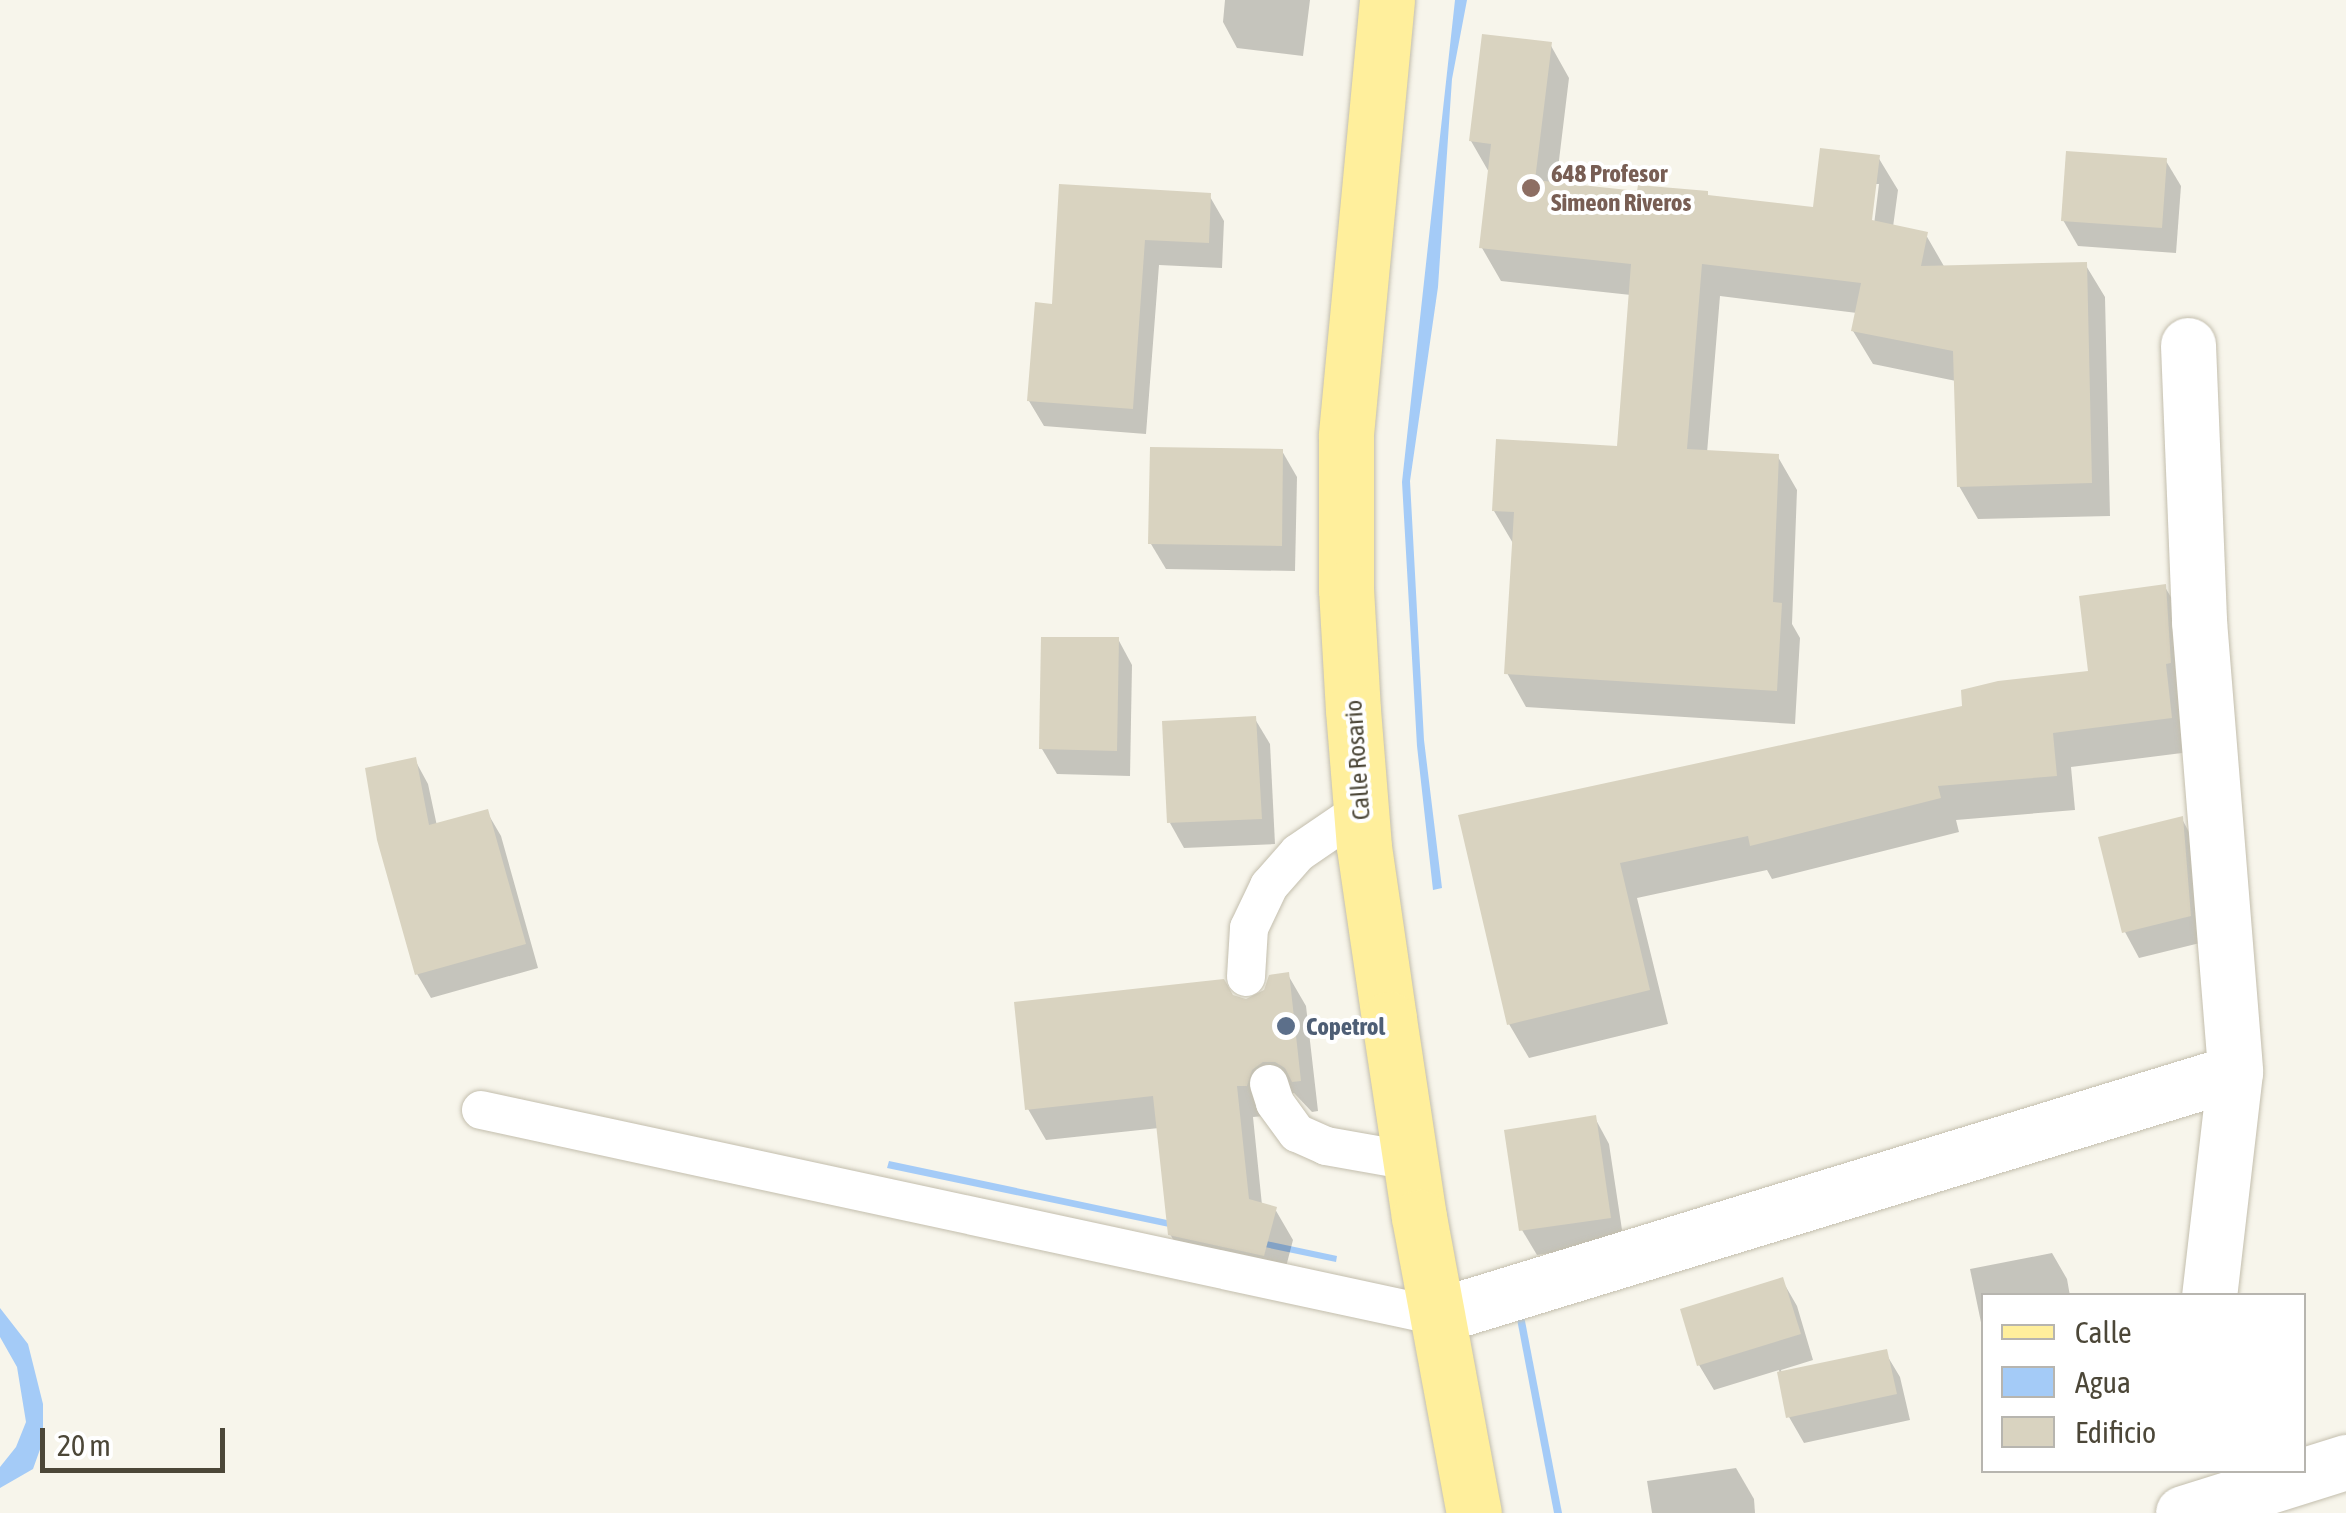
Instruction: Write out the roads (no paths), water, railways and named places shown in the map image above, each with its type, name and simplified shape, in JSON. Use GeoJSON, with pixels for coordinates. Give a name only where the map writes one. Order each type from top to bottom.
{"type":"FeatureCollection","features":[{"type":"Feature","properties":{"kind":"main road","name":"Calle Rosario"},"geometry":{"type":"LineString","coordinates":[[1386,0],[1346,436],[1346,590],[1361,810],[1411,1161],[1474,1513]]}},
{"type":"Feature","properties":{"kind":"street"},"geometry":{"type":"LineString","coordinates":[[2188,345],[2199,621],[2235,1072],[2209,1293]]}},
{"type":"Feature","properties":{"kind":"street"},"geometry":{"type":"LineString","coordinates":[[1438,1316],[2235,1072]]}},
{"type":"Feature","properties":{"kind":"street"},"geometry":{"type":"LineString","coordinates":[[2186,1473],[2180,1513],[2346,1462]]}},
{"type":"Feature","properties":{"kind":"lane"},"geometry":{"type":"LineString","coordinates":[[1246,977],[1249,928],[1270,886],[1298,853],[1361,810]]}},
{"type":"Feature","properties":{"kind":"lane"},"geometry":{"type":"LineString","coordinates":[[1269,1084],[1275,1102],[1297,1134],[1326,1146],[1411,1161]]}},
{"type":"Feature","properties":{"kind":"lane"},"geometry":{"type":"LineString","coordinates":[[481,1110],[1438,1316]]}},
{"type":"Feature","properties":{"kind":"water"},"geometry":{"type":"Polygon","coordinates":[[[1455,0],[1467,0],[1452,79],[1438,287],[1410,481],[1424,740],[1442,888],[1433,890],[1417,746],[1402,482],[1455,0]]]}},
{"type":"Feature","properties":{"kind":"water"},"geometry":{"type":"Polygon","coordinates":[[[889,1161],[1337,1256],[1336,1262],[887,1168],[889,1161]]]}},
{"type":"Feature","properties":{"kind":"water"},"geometry":{"type":"Polygon","coordinates":[[[1520,1295],[1562,1513],[1554,1513],[1513,1298],[1520,1295]]]}},
{"type":"Feature","properties":{"kind":"water"},"geometry":{"type":"Polygon","coordinates":[[[0,1308],[28,1344],[43,1404],[43,1441],[33,1469],[0,1488],[0,1467],[16,1447],[26,1422],[17,1367],[0,1337],[0,1308]]]}},
{"type":"Feature","properties":{"kind":"place","name":"648 Profesor Simeon Riveros"},"geometry":{"type":"Point","coordinates":[1531,188]}},
{"type":"Feature","properties":{"kind":"place","name":"Copetrol"},"geometry":{"type":"Point","coordinates":[1286,1026]}}]}
